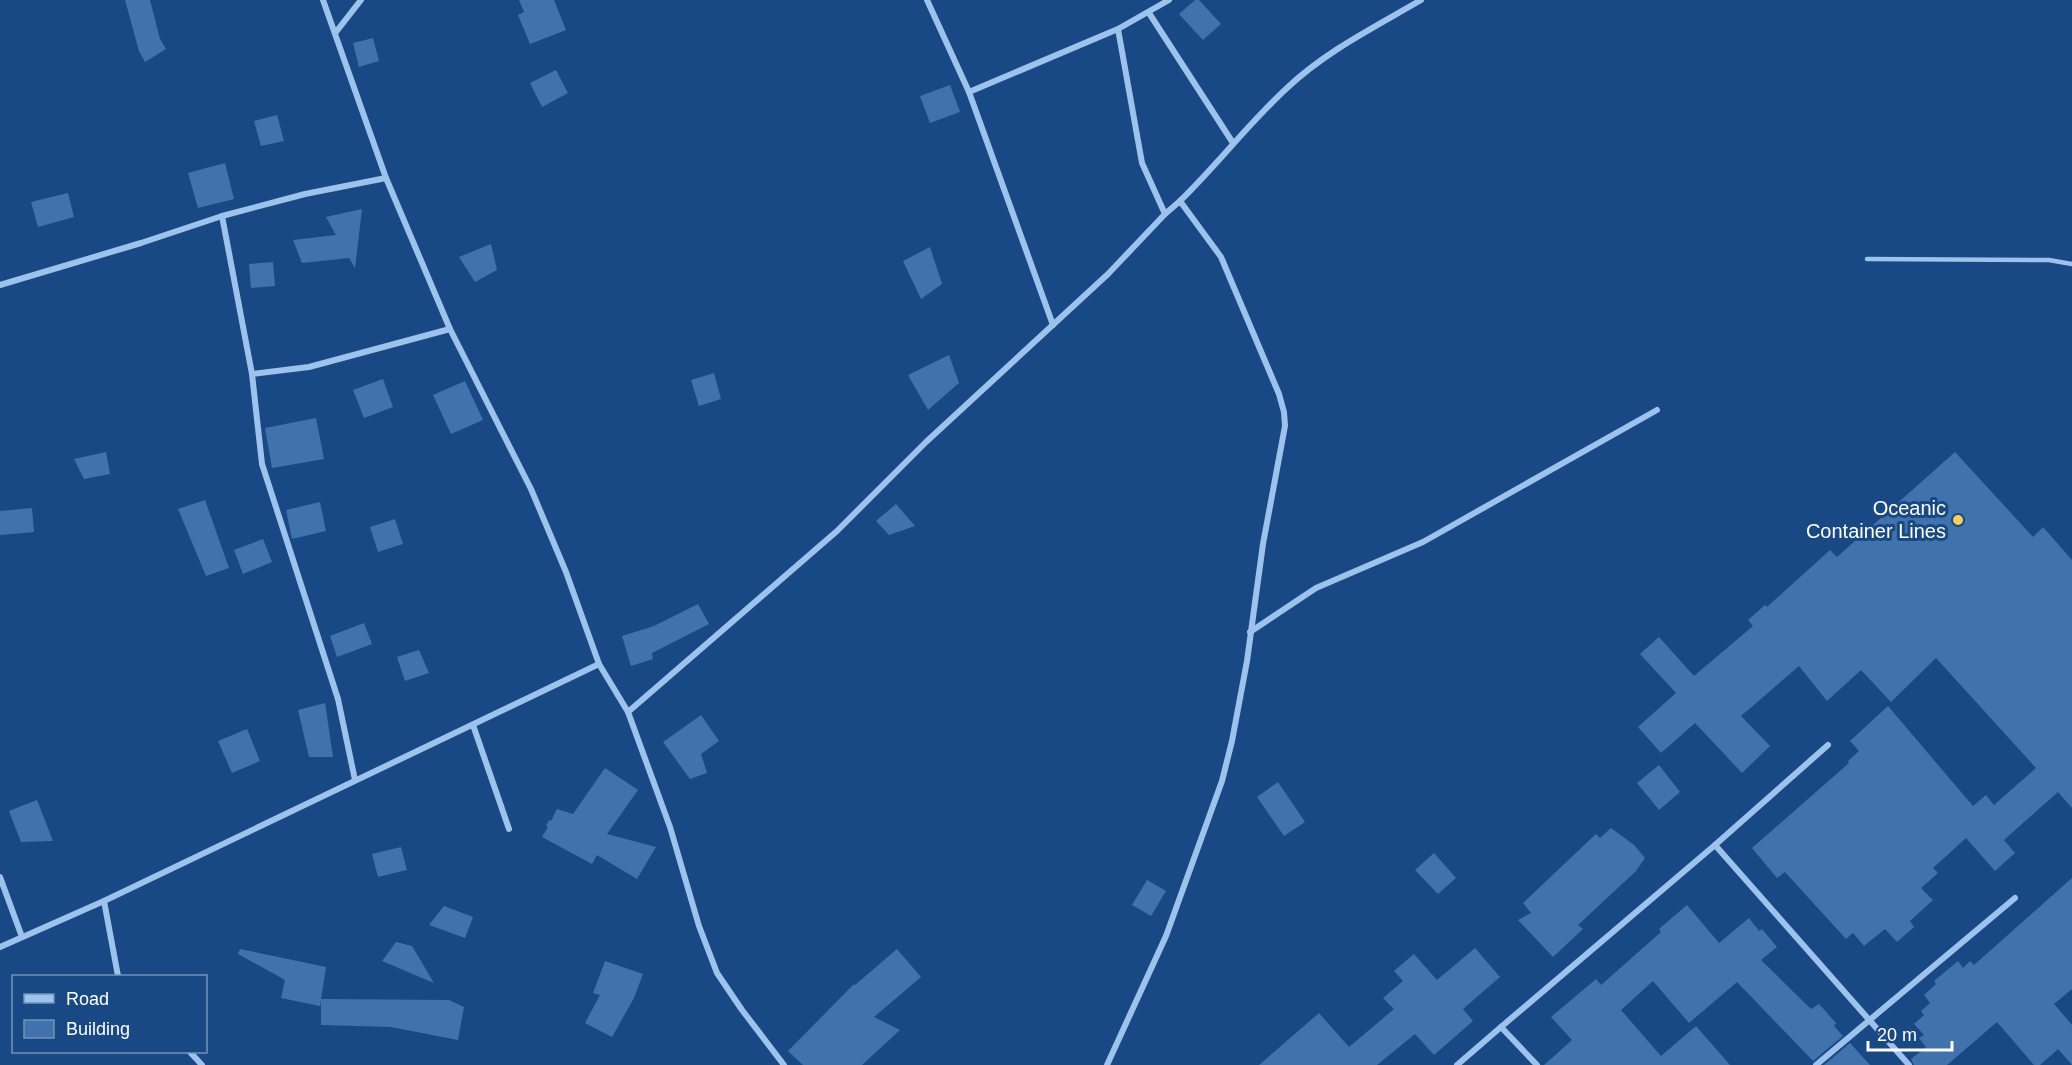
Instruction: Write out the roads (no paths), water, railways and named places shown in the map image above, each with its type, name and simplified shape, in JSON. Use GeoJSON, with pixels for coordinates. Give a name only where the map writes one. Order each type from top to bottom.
{"type":"FeatureCollection","features":[{"type":"Feature","properties":{"kind":"street"},"geometry":{"type":"LineString","coordinates":[[323,0],[386,178],[450,329],[531,489],[566,572],[599,664],[628,712],[670,827],[699,926],[717,973],[784,1065]]}},
{"type":"Feature","properties":{"kind":"street"},"geometry":{"type":"LineString","coordinates":[[336,32],[361,0]]}},
{"type":"Feature","properties":{"kind":"street"},"geometry":{"type":"LineString","coordinates":[[927,0],[969,92],[1053,325]]}},
{"type":"Feature","properties":{"kind":"street"},"geometry":{"type":"LineString","coordinates":[[969,92],[1118,29],[1169,0]]}},
{"type":"Feature","properties":{"kind":"street"},"geometry":{"type":"LineString","coordinates":[[628,712],[837,531],[926,442],[1108,274],[1203,178],[1287,87],[1309,68],[1341,46],[1421,0]]}},
{"type":"Feature","properties":{"kind":"street"},"geometry":{"type":"LineString","coordinates":[[1149,13],[1233,143]]}},
{"type":"Feature","properties":{"kind":"street"},"geometry":{"type":"LineString","coordinates":[[1118,29],[1142,163],[1165,214]]}},
{"type":"Feature","properties":{"kind":"street"},"geometry":{"type":"LineString","coordinates":[[0,285],[222,216],[305,194],[386,178]]}},
{"type":"Feature","properties":{"kind":"street"},"geometry":{"type":"LineString","coordinates":[[1107,1065],[1166,936],[1222,781],[1234,730],[1263,544],[1282,444],[1284,412],[1279,394],[1221,257],[1180,201]]}},
{"type":"Feature","properties":{"kind":"street"},"geometry":{"type":"LineString","coordinates":[[222,216],[252,374],[262,464],[338,699],[355,780]]}},
{"type":"Feature","properties":{"kind":"street"},"geometry":{"type":"LineString","coordinates":[[252,374],[309,367],[450,329]]}},
{"type":"Feature","properties":{"kind":"street"},"geometry":{"type":"LineString","coordinates":[[1250,632],[1316,588],[1423,542],[1657,410]]}},
{"type":"Feature","properties":{"kind":"street"},"geometry":{"type":"LineString","coordinates":[[0,947],[104,901],[599,664]]}},
{"type":"Feature","properties":{"kind":"street"},"geometry":{"type":"LineString","coordinates":[[473,725],[509,829]]}},
{"type":"Feature","properties":{"kind":"street"},"geometry":{"type":"LineString","coordinates":[[1457,1065],[1715,845],[1828,745]]}},
{"type":"Feature","properties":{"kind":"street"},"geometry":{"type":"LineString","coordinates":[[1715,845],[1909,1065]]}},
{"type":"Feature","properties":{"kind":"street"},"geometry":{"type":"LineString","coordinates":[[0,877],[22,937]]}},
{"type":"Feature","properties":{"kind":"street"},"geometry":{"type":"LineString","coordinates":[[1816,1065],[2015,898]]}},
{"type":"Feature","properties":{"kind":"street"},"geometry":{"type":"LineString","coordinates":[[104,901],[118,975]]}},
{"type":"Feature","properties":{"kind":"street"},"geometry":{"type":"LineString","coordinates":[[1502,1028],[1537,1065]]}},
{"type":"Feature","properties":{"kind":"street"},"geometry":{"type":"LineString","coordinates":[[191,1053],[202,1065]]}},
{"type":"Feature","properties":{"kind":"lane"},"geometry":{"type":"LineString","coordinates":[[1867,259],[2049,260],[2072,264]]}},
{"type":"Feature","properties":{"kind":"place","name":"Oceanic Container Lines"},"geometry":{"type":"Point","coordinates":[1958,520]}}]}
